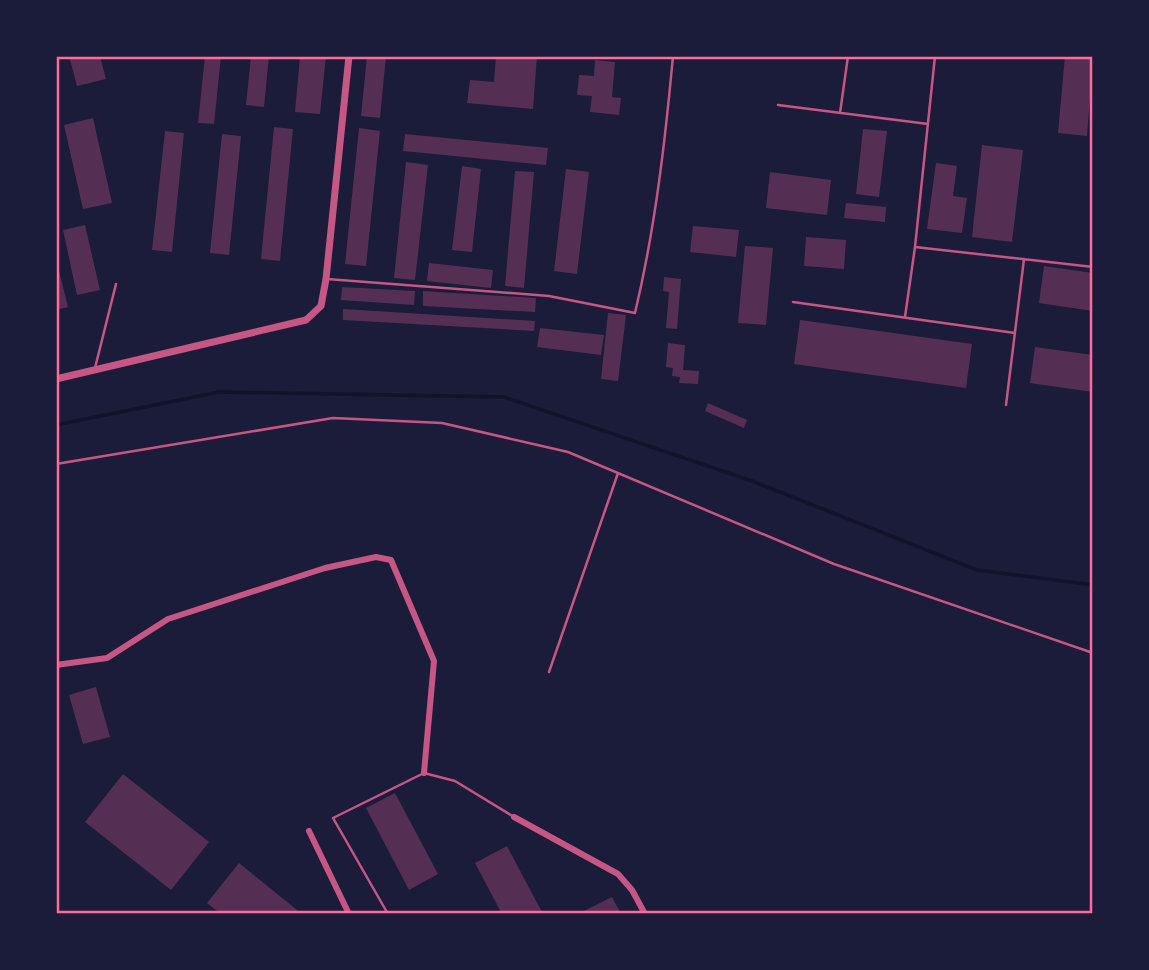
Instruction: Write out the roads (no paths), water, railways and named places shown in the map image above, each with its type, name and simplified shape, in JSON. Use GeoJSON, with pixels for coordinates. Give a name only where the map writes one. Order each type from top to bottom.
{"type":"FeatureCollection","features":[{"type":"Feature","properties":{"kind":"street"},"geometry":{"type":"LineString","coordinates":[[56,379],[95,372],[306,320],[321,306],[349,56]]}},
{"type":"Feature","properties":{"kind":"street"},"geometry":{"type":"LineString","coordinates":[[56,665],[107,658],[168,619],[325,568],[376,557],[391,560],[434,661],[424,773]]}},
{"type":"Feature","properties":{"kind":"street"},"geometry":{"type":"LineString","coordinates":[[514,817],[618,874],[632,890],[645,914]]}},
{"type":"Feature","properties":{"kind":"street"},"geometry":{"type":"LineString","coordinates":[[309,831],[349,914]]}},
{"type":"Feature","properties":{"kind":"lane"},"geometry":{"type":"LineString","coordinates":[[326,279],[549,296],[635,313],[648,260],[665,147],[673,56]]}},
{"type":"Feature","properties":{"kind":"lane"},"geometry":{"type":"LineString","coordinates":[[841,113],[848,56]]}},
{"type":"Feature","properties":{"kind":"lane"},"geometry":{"type":"LineString","coordinates":[[905,318],[935,56]]}},
{"type":"Feature","properties":{"kind":"lane"},"geometry":{"type":"LineString","coordinates":[[778,105],[928,124]]}},
{"type":"Feature","properties":{"kind":"lane"},"geometry":{"type":"LineString","coordinates":[[915,247],[1093,267]]}},
{"type":"Feature","properties":{"kind":"lane"},"geometry":{"type":"LineString","coordinates":[[1006,405],[1024,259]]}},
{"type":"Feature","properties":{"kind":"lane"},"geometry":{"type":"LineString","coordinates":[[95,372],[116,284]]}},
{"type":"Feature","properties":{"kind":"lane"},"geometry":{"type":"LineString","coordinates":[[793,302],[1015,333]]}},
{"type":"Feature","properties":{"kind":"lane"},"geometry":{"type":"LineString","coordinates":[[56,464],[333,418],[442,423],[568,452],[834,564],[1093,653]]}},
{"type":"Feature","properties":{"kind":"lane"},"geometry":{"type":"LineString","coordinates":[[549,672],[618,472]]}},
{"type":"Feature","properties":{"kind":"lane"},"geometry":{"type":"LineString","coordinates":[[387,914],[334,818],[424,773],[455,781],[514,817]]}},
{"type":"Feature","properties":{"kind":"waterway"},"geometry":{"type":"LineString","coordinates":[[56,425],[219,392],[504,397],[752,481],[977,570],[1093,585]]}}]}
